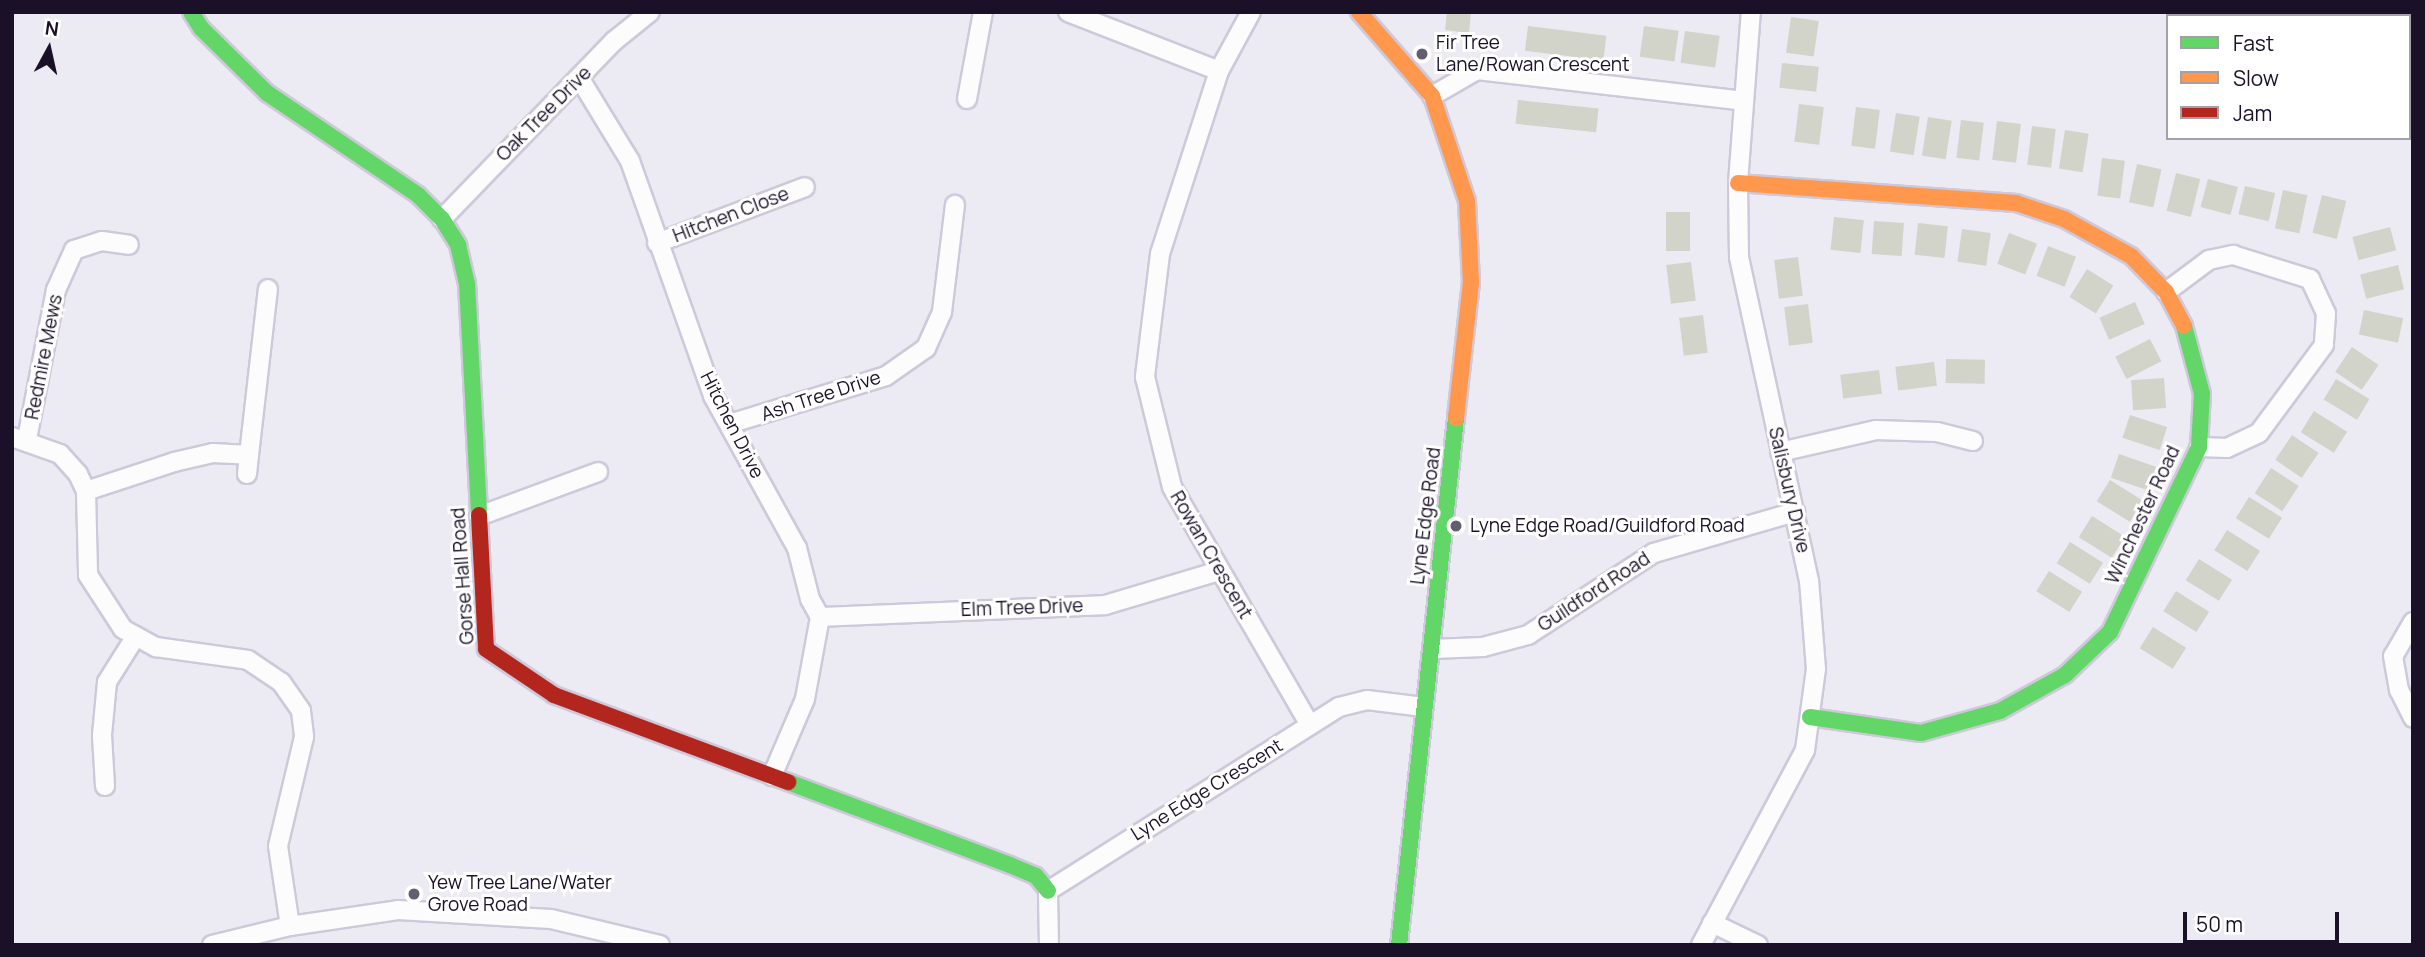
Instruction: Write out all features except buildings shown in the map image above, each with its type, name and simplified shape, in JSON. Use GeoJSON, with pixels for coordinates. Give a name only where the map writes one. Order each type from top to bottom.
{"type":"FeatureCollection","features":[{"type":"Feature","properties":{"kind":"street","name":"Gorse Hall Road"},"geometry":{"type":"LineString","coordinates":[[191,12],[201,28],[267,93],[418,195],[442,219],[458,245],[467,283],[486,649],[554,695],[1010,865],[1036,876],[1048,891]]}},
{"type":"Feature","properties":{"kind":"street","name":"Oak Tree Drive"},"geometry":{"type":"LineString","coordinates":[[442,219],[614,41],[650,12]]}},
{"type":"Feature","properties":{"kind":"street"},"geometry":{"type":"LineString","coordinates":[[967,99],[983,12]]}},
{"type":"Feature","properties":{"kind":"street"},"geometry":{"type":"LineString","coordinates":[[1068,12],[1219,71]]}},
{"type":"Feature","properties":{"kind":"street","name":"Rowan Crescent"},"geometry":{"type":"LineString","coordinates":[[1251,12],[1219,71],[1160,254],[1145,376],[1172,487],[1310,725]]}},
{"type":"Feature","properties":{"kind":"street"},"geometry":{"type":"LineString","coordinates":[[1359,12],[1432,96],[1476,70],[1744,101]]}},
{"type":"Feature","properties":{"kind":"street","name":"Salisbury Drive"},"geometry":{"type":"LineString","coordinates":[[1701,945],[1805,750],[1816,669],[1809,581],[1739,257],[1738,183],[1751,12]]}},
{"type":"Feature","properties":{"kind":"street","name":"Hitchen Drive"},"geometry":{"type":"LineString","coordinates":[[580,79],[630,162],[713,396],[797,548],[810,599],[820,617]]}},
{"type":"Feature","properties":{"kind":"street","name":"Lyne Edge Road"},"geometry":{"type":"LineString","coordinates":[[1399,945],[1471,282],[1467,201],[1432,96]]}},
{"type":"Feature","properties":{"kind":"street","name":"Winchester Road"},"geometry":{"type":"LineString","coordinates":[[1738,183],[2017,204],[2064,219],[2131,256],[2166,292],[2190,337],[2202,394],[2199,447],[2110,632],[2066,675],[2000,710],[1921,733],[1810,717]]}},
{"type":"Feature","properties":{"kind":"street","name":"Hitchen Close"},"geometry":{"type":"LineString","coordinates":[[657,243],[805,187]]}},
{"type":"Feature","properties":{"kind":"street","name":"Ash Tree Drive"},"geometry":{"type":"LineString","coordinates":[[729,424],[886,376],[926,348],[942,312],[955,205]]}},
{"type":"Feature","properties":{"kind":"street","name":"Redmire Mews"},"geometry":{"type":"LineString","coordinates":[[20,438],[56,290],[74,250],[102,242],[129,245]]}},
{"type":"Feature","properties":{"kind":"street"},"geometry":{"type":"LineString","coordinates":[[2166,292],[2208,260],[2233,255],[2310,279],[2326,314],[2324,345],[2259,433],[2227,448],[2199,447]]}},
{"type":"Feature","properties":{"kind":"street"},"geometry":{"type":"LineString","coordinates":[[247,474],[268,289]]}},
{"type":"Feature","properties":{"kind":"street"},"geometry":{"type":"LineString","coordinates":[[1780,453],[1875,430],[1937,432],[1973,441]]}},
{"type":"Feature","properties":{"kind":"street"},"geometry":{"type":"LineString","coordinates":[[20,438],[60,454],[86,491],[88,575],[123,629],[156,647],[248,660],[281,682],[301,712],[304,737],[278,846],[290,926]]}},
{"type":"Feature","properties":{"kind":"street"},"geometry":{"type":"LineString","coordinates":[[86,491],[174,462],[213,453],[249,455]]}},
{"type":"Feature","properties":{"kind":"street"},"geometry":{"type":"LineString","coordinates":[[479,516],[598,472]]}},
{"type":"Feature","properties":{"kind":"street","name":"Guildford Road"},"geometry":{"type":"LineString","coordinates":[[1432,649],[1483,647],[1528,635],[1654,553],[1795,512]]}},
{"type":"Feature","properties":{"kind":"street","name":"Elm Tree Drive"},"geometry":{"type":"LineString","coordinates":[[820,617],[1105,605],[1219,571]]}},
{"type":"Feature","properties":{"kind":"street"},"geometry":{"type":"LineString","coordinates":[[772,776],[805,699],[820,617]]}},
{"type":"Feature","properties":{"kind":"street"},"geometry":{"type":"LineString","coordinates":[[2413,622],[2393,656],[2399,690],[2413,718]]}},
{"type":"Feature","properties":{"kind":"street"},"geometry":{"type":"LineString","coordinates":[[105,786],[102,735],[107,682],[136,636]]}},
{"type":"Feature","properties":{"kind":"street","name":"Lyne Edge Crescent"},"geometry":{"type":"LineString","coordinates":[[1048,891],[1310,725],[1354,702],[1424,707]]}},
{"type":"Feature","properties":{"kind":"street"},"geometry":{"type":"LineString","coordinates":[[1048,891],[1049,945]]}},
{"type":"Feature","properties":{"kind":"street"},"geometry":{"type":"LineString","coordinates":[[212,945],[237,943],[290,926],[398,910],[476,912],[551,919],[660,945]]}},
{"type":"Feature","properties":{"kind":"street"},"geometry":{"type":"LineString","coordinates":[[1712,923],[1758,945]]}},
{"type":"Feature","properties":{"kind":"traffic: fast"},"geometry":{"type":"LineString","coordinates":[[191,12],[201,28],[267,93],[418,195],[442,219],[458,245],[467,283],[479,515]]}},
{"type":"Feature","properties":{"kind":"traffic: fast"},"geometry":{"type":"LineString","coordinates":[[1810,717],[1921,733],[2000,711],[2065,675],[2110,632],[2199,447],[2202,394],[2184,326]]}},
{"type":"Feature","properties":{"kind":"traffic: fast"},"geometry":{"type":"LineString","coordinates":[[1399,945],[1456,418]]}},
{"type":"Feature","properties":{"kind":"traffic: fast"},"geometry":{"type":"LineString","coordinates":[[788,782],[1010,865],[1036,876],[1048,891]]}},
{"type":"Feature","properties":{"kind":"traffic: slow"},"geometry":{"type":"LineString","coordinates":[[1359,12],[1432,96],[1467,201],[1471,282],[1456,418]]}},
{"type":"Feature","properties":{"kind":"traffic: slow"},"geometry":{"type":"LineString","coordinates":[[1738,183],[2016,203],[2064,219],[2131,256],[2166,292],[2184,326]]}},
{"type":"Feature","properties":{"kind":"traffic: jam"},"geometry":{"type":"LineString","coordinates":[[479,515],[486,649],[554,695],[788,782]]}},
{"type":"Feature","properties":{"kind":"place","name":"Fir Tree Lane/Rowan Crescent"},"geometry":{"type":"Point","coordinates":[1422,54]}},
{"type":"Feature","properties":{"kind":"place","name":"Lyne Edge Road/Guildford Road"},"geometry":{"type":"Point","coordinates":[1456,526]}},
{"type":"Feature","properties":{"kind":"place","name":"Yew Tree Lane/Water Grove Road"},"geometry":{"type":"Point","coordinates":[414,894]}}]}
